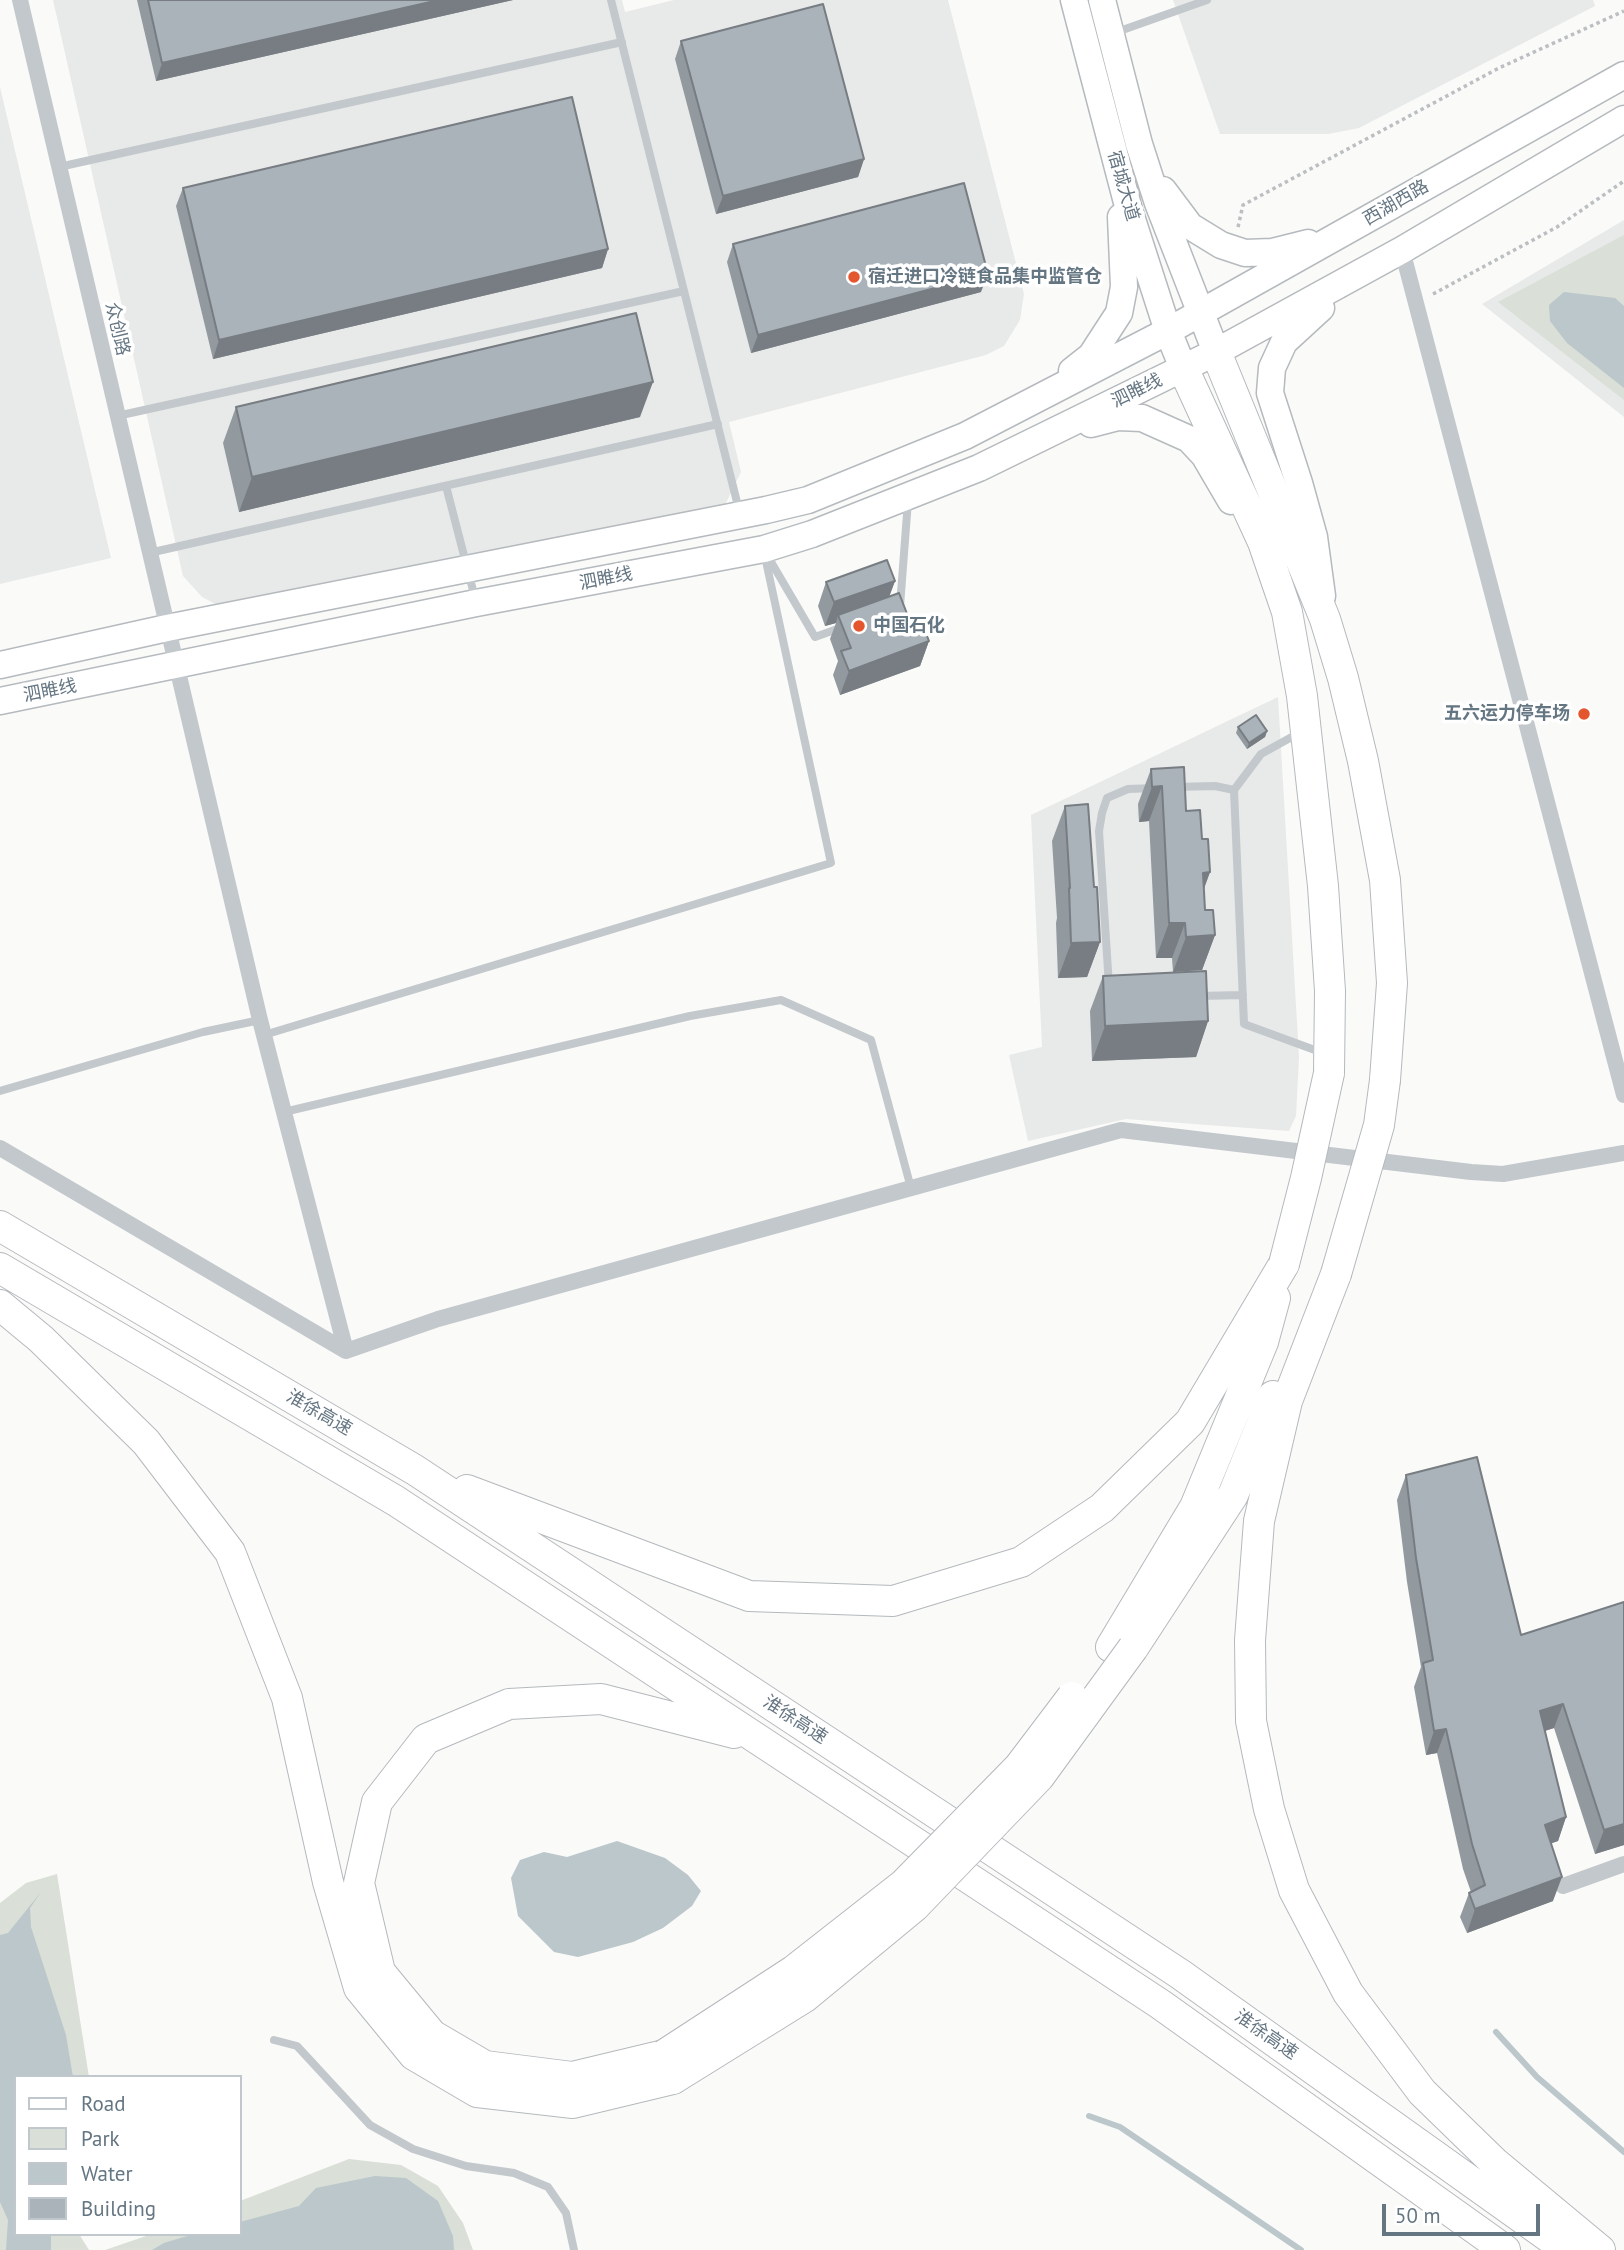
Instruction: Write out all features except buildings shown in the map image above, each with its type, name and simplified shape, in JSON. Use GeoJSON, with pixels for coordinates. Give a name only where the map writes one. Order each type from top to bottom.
{"type":"FeatureCollection","features":[{"type":"Feature","properties":{"kind":"highway"},"geometry":{"type":"LineString","coordinates":[[1216,352],[1325,619],[1343,678],[1363,761],[1385,880],[1392,983],[1379,1125],[1336,1274],[1287,1401],[1259,1521],[1250,1640],[1251,1721],[1269,1809],[1294,1890],[1348,1993],[1422,2092],[1494,2162],[1600,2250]]}},
{"type":"Feature","properties":{"kind":"highway"},"geometry":{"type":"LineString","coordinates":[[1122,1648],[1195,1507],[1263,1342],[1306,1178],[1329,1064],[1330,991],[1323,886],[1305,730],[1287,612],[1263,542],[1183,368]]}},
{"type":"Feature","properties":{"kind":"highway","name":"淮徐高速"},"geometry":{"type":"LineString","coordinates":[[0,1226],[415,1470],[1180,1974],[1567,2250]]}},
{"type":"Feature","properties":{"kind":"highway"},"geometry":{"type":"LineString","coordinates":[[415,1470],[749,1596],[893,1601],[1021,1562],[1102,1508],[1190,1422],[1284,1264]]}},
{"type":"Feature","properties":{"kind":"highway","name":"淮徐高速"},"geometry":{"type":"LineString","coordinates":[[0,1268],[396,1500],[1160,2004],[1505,2250]]}},
{"type":"Feature","properties":{"kind":"highway"},"geometry":{"type":"LineString","coordinates":[[0,1305],[41,1339],[146,1442],[230,1552],[287,1698],[328,1882],[359,1988],[414,2056],[477,2092],[573,2103],[669,2067],[806,1997],[914,1907],[1039,1777],[1122,1648],[1233,1495],[1290,1355],[1336,1274]]}},
{"type":"Feature","properties":{"kind":"highway"},"geometry":{"type":"LineString","coordinates":[[669,2067],[572,2077],[485,2066],[432,2035],[380,1972],[359,1883],[377,1802],[426,1740],[509,1704],[601,1699],[758,1739]]}},
{"type":"Feature","properties":{"kind":"main road","name":"宿城大道"},"geometry":{"type":"LineString","coordinates":[[1074,0],[1129,210],[1168,331],[1183,368]]}},
{"type":"Feature","properties":{"kind":"main road","name":"宿城大道"},"geometry":{"type":"LineString","coordinates":[[1102,0],[1139,144],[1158,203],[1216,352]]}},
{"type":"Feature","properties":{"kind":"main road","name":"西湖西路"},"geometry":{"type":"LineString","coordinates":[[1168,331],[1624,75]]}},
{"type":"Feature","properties":{"kind":"main road"},"geometry":{"type":"LineString","coordinates":[[1183,368],[1402,250],[1624,119]]}},
{"type":"Feature","properties":{"kind":"main road"},"geometry":{"type":"LineString","coordinates":[[1139,144],[1168,199],[1190,226],[1221,245],[1245,253],[1272,252],[1353,228]]}},
{"type":"Feature","properties":{"kind":"main road"},"geometry":{"type":"LineString","coordinates":[[1041,397],[1091,356],[1119,313],[1124,287],[1113,150]]}},
{"type":"Feature","properties":{"kind":"main road"},"geometry":{"type":"LineString","coordinates":[[1325,619],[1314,537],[1270,393],[1272,368],[1284,342],[1304,321],[1373,266]]}},
{"type":"Feature","properties":{"kind":"main road","name":"泗睢线"},"geometry":{"type":"LineString","coordinates":[[0,665],[167,628],[808,500],[965,436],[1168,331]]}},
{"type":"Feature","properties":{"kind":"main road","name":"泗睢线"},"geometry":{"type":"LineString","coordinates":[[0,701],[476,603],[764,550],[979,468],[1183,368]]}},
{"type":"Feature","properties":{"kind":"main road"},"geometry":{"type":"LineString","coordinates":[[1042,437],[1118,417],[1142,418],[1189,439],[1204,455],[1221,483],[1287,612]]}},
{"type":"Feature","properties":{"kind":"street","name":"众创路"},"geometry":{"type":"LineString","coordinates":[[20,0],[262,1027],[345,1351]]}},
{"type":"Feature","properties":{"kind":"street"},"geometry":{"type":"LineString","coordinates":[[1402,250],[1624,1095]]}},
{"type":"Feature","properties":{"kind":"street"},"geometry":{"type":"LineString","coordinates":[[0,1148],[345,1351],[438,1319],[1121,1130],[1503,1174],[1624,1153]]}},
{"type":"Feature","properties":{"kind":"street"},"geometry":{"type":"LineString","coordinates":[[1563,1886],[1624,1864]]}},
{"type":"Feature","properties":{"kind":"lane"},"geometry":{"type":"LineString","coordinates":[[611,0],[741,515]]}},
{"type":"Feature","properties":{"kind":"lane"},"geometry":{"type":"LineString","coordinates":[[1111,34],[1207,0]]}},
{"type":"Feature","properties":{"kind":"lane"},"geometry":{"type":"LineString","coordinates":[[59,167],[622,42]]}},
{"type":"Feature","properties":{"kind":"lane"},"geometry":{"type":"LineString","coordinates":[[117,416],[684,291]]}},
{"type":"Feature","properties":{"kind":"lane"},"geometry":{"type":"LineString","coordinates":[[149,553],[718,424]]}},
{"type":"Feature","properties":{"kind":"lane"},"geometry":{"type":"LineString","coordinates":[[446,486],[476,603]]}},
{"type":"Feature","properties":{"kind":"lane"},"geometry":{"type":"LineString","coordinates":[[888,611],[900,607],[908,496]]}},
{"type":"Feature","properties":{"kind":"lane"},"geometry":{"type":"LineString","coordinates":[[764,550],[816,636],[852,624]]}},
{"type":"Feature","properties":{"kind":"lane"},"geometry":{"type":"LineString","coordinates":[[0,1091],[203,1032],[262,1027],[831,863],[764,550]]}},
{"type":"Feature","properties":{"kind":"lane"},"geometry":{"type":"LineString","coordinates":[[1305,730],[1261,754],[1234,790],[1244,1024],[1329,1064]]}},
{"type":"Feature","properties":{"kind":"lane"},"geometry":{"type":"LineString","coordinates":[[1109,997],[1099,831],[1107,798],[1128,789],[1215,786],[1234,790]]}},
{"type":"Feature","properties":{"kind":"lane"},"geometry":{"type":"LineString","coordinates":[[1189,996],[1243,995]]}},
{"type":"Feature","properties":{"kind":"lane"},"geometry":{"type":"LineString","coordinates":[[284,1112],[690,1016],[781,1000],[870,1040],[911,1188]]}},
{"type":"Feature","properties":{"kind":"lane"},"geometry":{"type":"LineString","coordinates":[[274,2039],[297,2046],[370,2125],[413,2149],[466,2166],[514,2173],[548,2187],[566,2213],[574,2250]]}},
{"type":"Feature","properties":{"kind":"path"},"geometry":{"type":"LineString","coordinates":[[1233,249],[1243,205],[1499,68],[1624,11]]}},
{"type":"Feature","properties":{"kind":"path"},"geometry":{"type":"LineString","coordinates":[[1416,303],[1486,268],[1557,227],[1624,181]]}},
{"type":"Feature","properties":{"kind":"shaded area"},"geometry":{"type":"Polygon","coordinates":[[[53,0],[622,0],[625,12],[674,0],[948,0],[1024,294],[1020,320],[1004,346],[986,355],[729,422],[741,472],[722,511],[223,608],[202,597],[183,576],[53,0]]]}},
{"type":"Feature","properties":{"kind":"shaded area"},"geometry":{"type":"Polygon","coordinates":[[[1173,0],[1593,0],[1595,6],[1359,128],[1328,134],[1220,134],[1173,0]]]}},
{"type":"Feature","properties":{"kind":"shaded area"},"geometry":{"type":"Polygon","coordinates":[[[0,87],[111,558],[0,584],[0,87]]]}},
{"type":"Feature","properties":{"kind":"shaded area"},"geometry":{"type":"Polygon","coordinates":[[[1624,220],[1624,417],[1482,304],[1624,220]]]}},
{"type":"Feature","properties":{"kind":"shaded area"},"geometry":{"type":"Polygon","coordinates":[[[1278,697],[1299,1057],[1296,1116],[1289,1131],[1126,1119],[1028,1141],[1009,1055],[1042,1047],[1031,815],[1278,697]]]}},
{"type":"Feature","properties":{"kind":"green space"},"geometry":{"type":"Polygon","coordinates":[[[1624,235],[1624,400],[1498,302],[1624,235]]]}},
{"type":"Feature","properties":{"kind":"green space"},"geometry":{"type":"Polygon","coordinates":[[[57,1874],[89,2075],[14,2075],[14,2236],[80,2236],[89,2250],[0,2250],[0,1903],[26,1883],[57,1874]]]}},
{"type":"Feature","properties":{"kind":"green space"},"geometry":{"type":"Polygon","coordinates":[[[349,2159],[401,2165],[438,2186],[463,2223],[473,2250],[105,2250],[146,2236],[242,2236],[242,2200],[349,2159]]]}},
{"type":"Feature","properties":{"kind":"water"},"geometry":{"type":"Polygon","coordinates":[[[1564,292],[1615,298],[1624,306],[1624,388],[1567,343],[1550,321],[1549,305],[1564,292]]]}},
{"type":"Feature","properties":{"kind":"water"},"geometry":{"type":"Polygon","coordinates":[[[617,1841],[665,1858],[688,1875],[701,1891],[692,1906],[663,1928],[633,1942],[578,1957],[554,1952],[518,1916],[511,1878],[520,1860],[544,1852],[567,1857],[617,1841]]]}},
{"type":"Feature","properties":{"kind":"water"},"geometry":{"type":"Polygon","coordinates":[[[41,1892],[30,1908],[31,1927],[66,2035],[73,2075],[14,2075],[14,2236],[51,2236],[51,2250],[6,2250],[8,2220],[0,2202],[0,1935],[8,1933],[41,1892]]]}},
{"type":"Feature","properties":{"kind":"water"},"geometry":{"type":"Polygon","coordinates":[[[375,2176],[406,2178],[438,2201],[453,2236],[454,2250],[152,2250],[187,2236],[242,2236],[242,2221],[299,2206],[316,2188],[375,2176]]]}},
{"type":"Feature","properties":{"kind":"waterway"},"geometry":{"type":"LineString","coordinates":[[1496,2032],[1537,2077],[1624,2152]]}},
{"type":"Feature","properties":{"kind":"waterway"},"geometry":{"type":"LineString","coordinates":[[1089,2116],[1120,2127],[1301,2250]]}},
{"type":"Feature","properties":{"kind":"place","name":"宿迁进口冷链食品集中监管仓"},"geometry":{"type":"Point","coordinates":[854,277]}},
{"type":"Feature","properties":{"kind":"place","name":"中国石化"},"geometry":{"type":"Point","coordinates":[859,626]}},
{"type":"Feature","properties":{"kind":"place","name":"五六运力停车场"},"geometry":{"type":"Point","coordinates":[1584,714]}}]}
